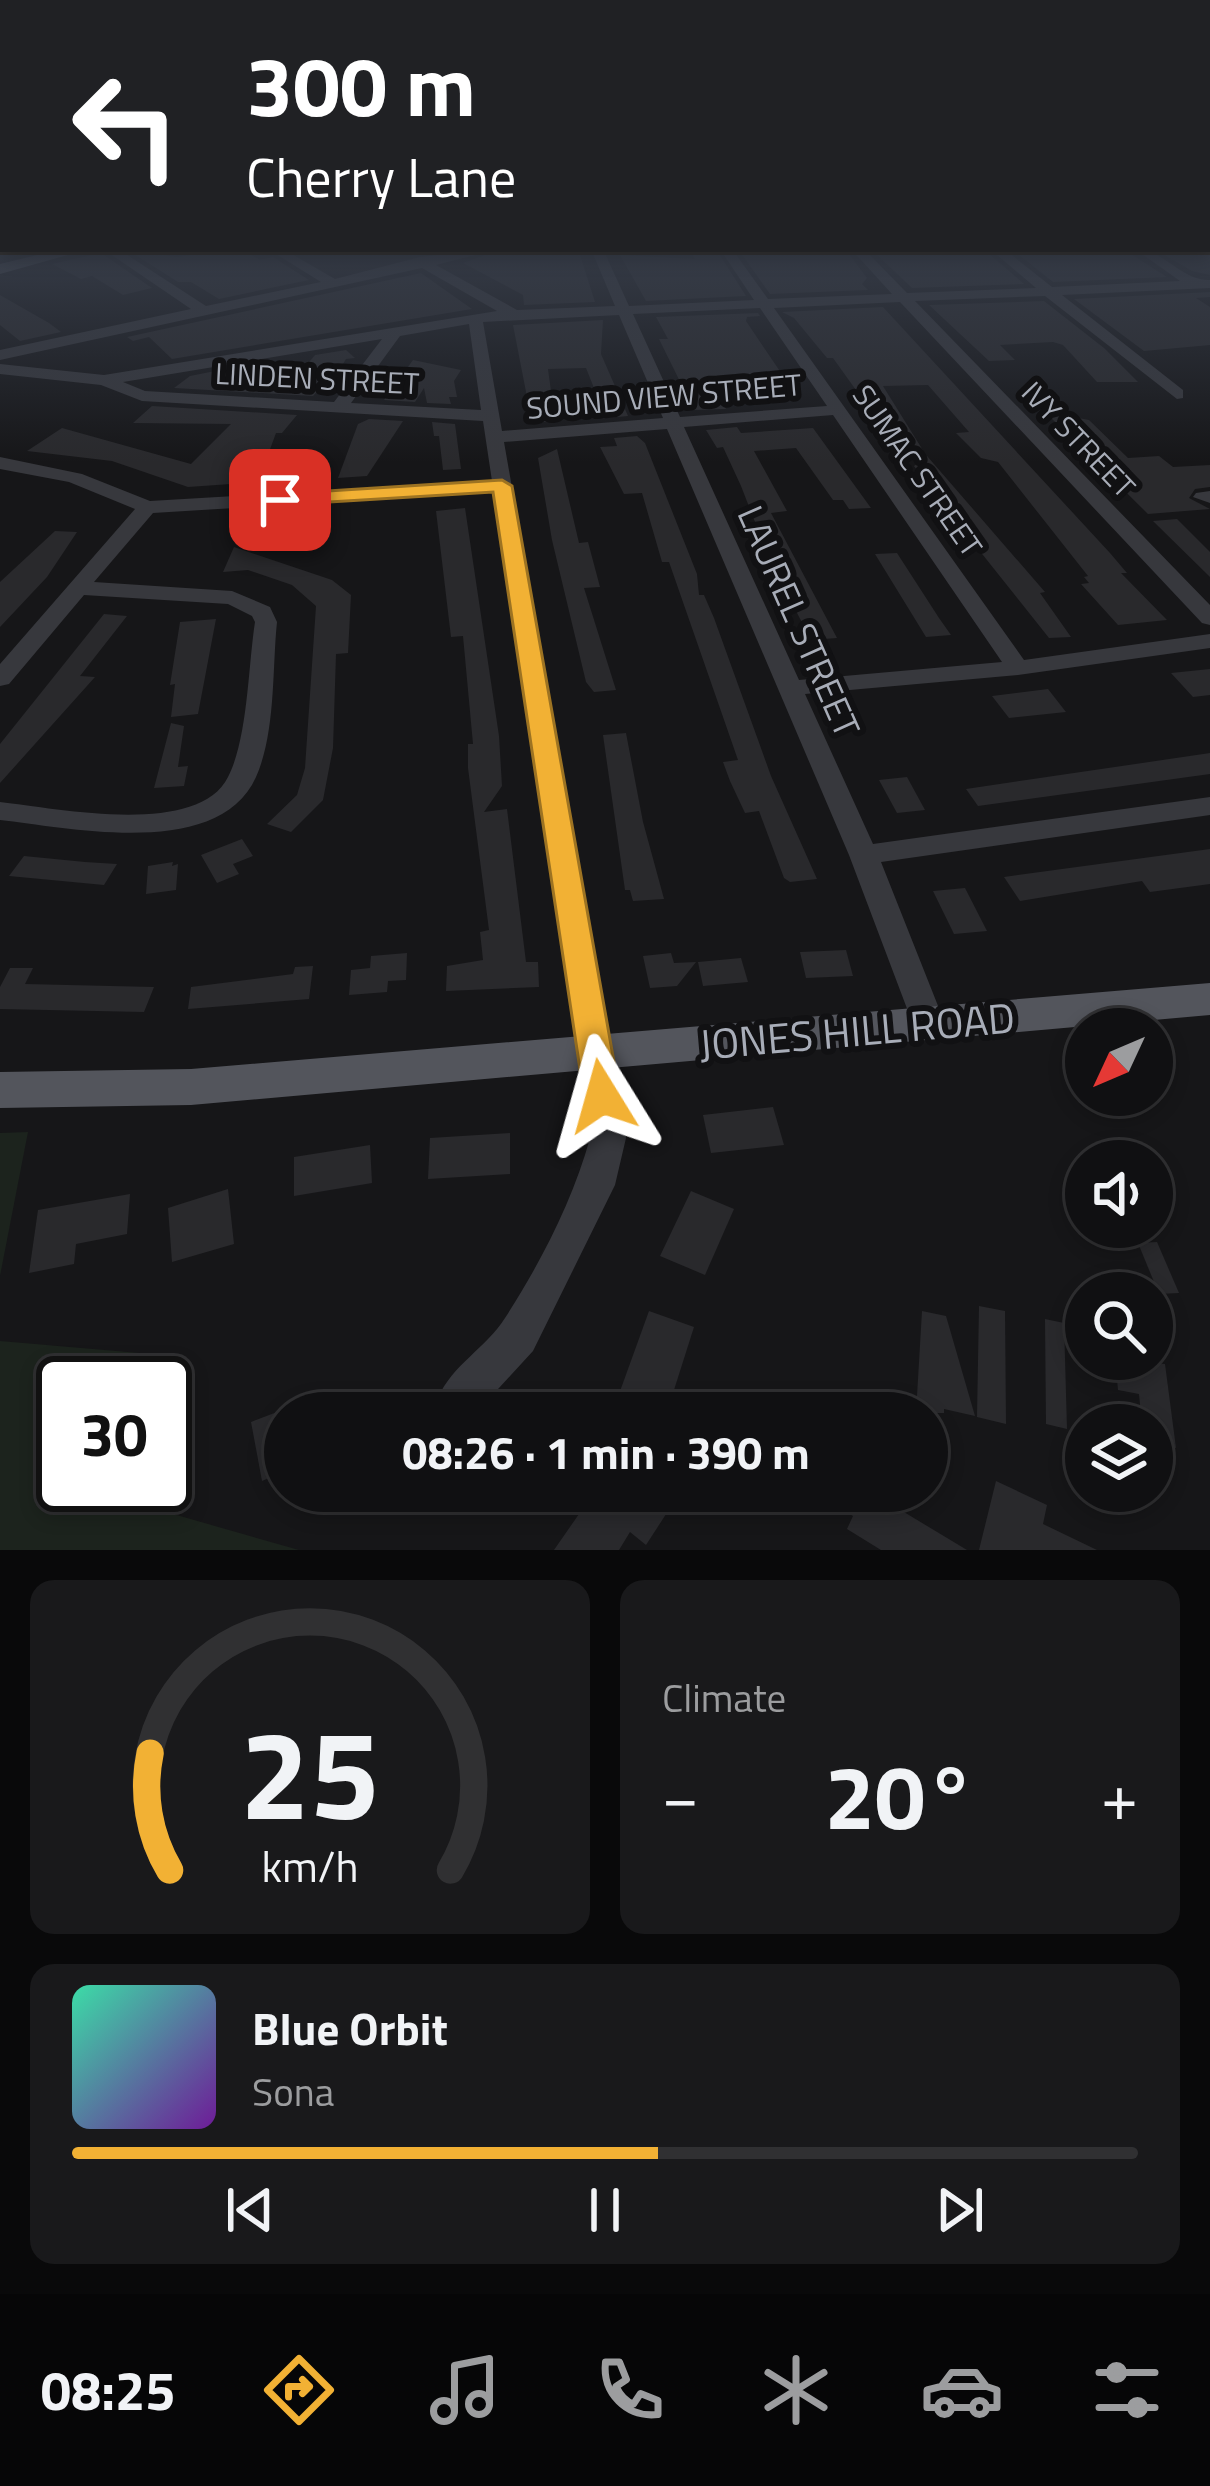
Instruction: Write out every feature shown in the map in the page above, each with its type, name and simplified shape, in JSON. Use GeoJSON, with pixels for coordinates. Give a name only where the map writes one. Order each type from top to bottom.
{"type":"FeatureCollection","features":[{"type":"Feature","properties":{"kind":"main road","name":"JONES HILL ROAD"},"geometry":{"type":"LineString","coordinates":[[0,1090],[191,1087],[1210,999]]}},
{"type":"Feature","properties":{"kind":"street"},"geometry":{"type":"LineString","coordinates":[[0,355],[169,317]]}},
{"type":"Feature","properties":{"kind":"street"},"geometry":{"type":"LineString","coordinates":[[104,380],[484,317]]}},
{"type":"Feature","properties":{"kind":"street","name":"LAUREL STREET"},"geometry":{"type":"LineString","coordinates":[[628,317],[670,425],[864,855],[928,1026]]}},
{"type":"Feature","properties":{"kind":"street","name":"SUMAC STREET"},"geometry":{"type":"LineString","coordinates":[[776,317],[1018,668]]}},
{"type":"Feature","properties":{"kind":"street","name":"IVY STREET"},"geometry":{"type":"LineString","coordinates":[[922,317],[1210,618]]}},
{"type":"Feature","properties":{"kind":"street"},"geometry":{"type":"LineString","coordinates":[[1081,317],[1177,394]]}},
{"type":"Feature","properties":{"kind":"street"},"geometry":{"type":"LineString","coordinates":[[466,1392],[518,1336],[596,1185],[608,1138],[475,318]]}},
{"type":"Feature","properties":{"kind":"street"},"geometry":{"type":"LineString","coordinates":[[338,407],[394,333]]}},
{"type":"Feature","properties":{"kind":"street","name":"LINDEN STREET"},"geometry":{"type":"LineString","coordinates":[[0,369],[104,380],[142,396],[338,407],[494,427]]}},
{"type":"Feature","properties":{"kind":"street","name":"SOUND VIEW STREET"},"geometry":{"type":"LineString","coordinates":[[494,427],[670,425],[837,410]]}},
{"type":"Feature","properties":{"kind":"street"},"geometry":{"type":"LineString","coordinates":[[0,463],[83,478],[147,508],[502,486]]}},
{"type":"Feature","properties":{"kind":"street"},"geometry":{"type":"LineString","coordinates":[[0,679],[147,508]]}},
{"type":"Feature","properties":{"kind":"street"},"geometry":{"type":"LineString","coordinates":[[0,811],[173,823],[223,801],[242,778],[266,622],[262,612],[232,598],[80,588]]}},
{"type":"Feature","properties":{"kind":"street"},"geometry":{"type":"LineString","coordinates":[[790,688],[1018,668],[1210,641]]}},
{"type":"Feature","properties":{"kind":"street"},"geometry":{"type":"LineString","coordinates":[[864,855],[1210,806]]}},
{"type":"Feature","properties":{"kind":"shaded area"},"geometry":{"type":"Polygon","coordinates":[[[28,1132],[0,1276],[0,1133],[28,1132]]]}},
{"type":"Feature","properties":{"kind":"shaded area"},"geometry":{"type":"Polygon","coordinates":[[[0,1341],[151,1354],[36,1356],[36,1512],[166,1512],[299,1550],[0,1550],[0,1341]]]}},
{"type":"Feature","properties":{"kind":"building"},"geometry":{"type":"Polygon","coordinates":[[[0,317],[39,317],[61,332],[20,341],[0,325],[0,317]]]}},
{"type":"Feature","properties":{"kind":"building"},"geometry":{"type":"Polygon","coordinates":[[[217,317],[422,317],[172,359],[149,337],[133,341],[127,337],[217,317]]]}},
{"type":"Feature","properties":{"kind":"building"},"geometry":{"type":"Polygon","coordinates":[[[656,317],[747,317],[794,392],[719,398],[726,409],[694,410],[659,339],[668,339],[656,317]]]}},
{"type":"Feature","properties":{"kind":"building"},"geometry":{"type":"Polygon","coordinates":[[[893,317],[1167,620],[1118,625],[1081,584],[1089,583],[1084,577],[1088,576],[998,462],[981,458],[956,433],[969,432],[928,385],[883,386],[924,452],[901,453],[833,358],[827,358],[794,318],[893,317]]]}},
{"type":"Feature","properties":{"kind":"building"},"geometry":{"type":"Polygon","coordinates":[[[942,317],[1065,317],[1138,382],[1097,382],[1063,345],[1053,342],[1000,345],[1015,360],[989,361],[942,317]]]}},
{"type":"Feature","properties":{"kind":"building"},"geometry":{"type":"Polygon","coordinates":[[[1099,317],[1210,317],[1210,345],[1144,351],[1099,317]]]}},
{"type":"Feature","properties":{"kind":"building"},"geometry":{"type":"Polygon","coordinates":[[[603,320],[601,354],[628,416],[606,418],[586,368],[548,369],[555,421],[527,423],[523,397],[527,397],[513,325],[603,320]]]}},
{"type":"Feature","properties":{"kind":"building"},"geometry":{"type":"Polygon","coordinates":[[[346,350],[355,358],[346,359],[333,380],[327,380],[313,396],[174,388],[190,376],[215,371],[298,375],[315,355],[346,350]]]}},
{"type":"Feature","properties":{"kind":"building"},"geometry":{"type":"Polygon","coordinates":[[[413,360],[461,370],[454,381],[457,397],[449,397],[451,404],[427,403],[424,388],[415,402],[384,400],[413,360]]]}},
{"type":"Feature","properties":{"kind":"building"},"geometry":{"type":"Polygon","coordinates":[[[1039,388],[1073,417],[1089,420],[1128,458],[1159,456],[1173,467],[1210,465],[1210,487],[1195,489],[1189,498],[1210,509],[1148,514],[1030,397],[1039,388]]]}},
{"type":"Feature","properties":{"kind":"building"},"geometry":{"type":"Polygon","coordinates":[[[152,406],[297,415],[282,433],[276,433],[258,482],[188,487],[112,461],[27,451],[62,428],[191,464],[231,424],[133,423],[152,406]]]}},
{"type":"Feature","properties":{"kind":"building"},"geometry":{"type":"Polygon","coordinates":[[[369,419],[403,421],[367,476],[338,478],[358,424],[369,419]]]}},
{"type":"Feature","properties":{"kind":"building"},"geometry":{"type":"Polygon","coordinates":[[[432,422],[455,424],[461,469],[443,470],[439,436],[434,436],[432,422]]]}},
{"type":"Feature","properties":{"kind":"building"},"geometry":{"type":"Polygon","coordinates":[[[737,427],[741,433],[813,428],[871,508],[849,509],[843,500],[833,500],[796,448],[754,451],[787,511],[771,513],[837,638],[811,640],[796,611],[790,612],[723,447],[717,448],[706,430],[737,427]]]}},
{"type":"Feature","properties":{"kind":"building"},"geometry":{"type":"Polygon","coordinates":[[[637,436],[645,443],[697,574],[699,595],[704,595],[714,618],[771,776],[817,879],[790,882],[784,878],[759,811],[745,813],[730,781],[723,762],[738,760],[669,562],[662,562],[642,493],[624,494],[600,447],[617,446],[614,438],[637,436]]]}},
{"type":"Feature","properties":{"kind":"building"},"geometry":{"type":"Polygon","coordinates":[[[557,449],[579,543],[588,542],[600,587],[584,588],[616,690],[594,692],[586,682],[538,458],[557,449]]]}},
{"type":"Feature","properties":{"kind":"building"},"geometry":{"type":"Polygon","coordinates":[[[927,456],[1045,592],[1040,593],[1071,637],[1049,638],[967,535],[961,535],[914,466],[927,456]]]}},
{"type":"Feature","properties":{"kind":"building"},"geometry":{"type":"Polygon","coordinates":[[[465,508],[499,736],[502,786],[484,812],[507,809],[526,962],[538,962],[539,987],[446,991],[447,966],[483,960],[480,932],[489,930],[468,768],[468,744],[473,744],[463,636],[451,637],[436,511],[465,508]]]}},
{"type":"Feature","properties":{"kind":"building"},"geometry":{"type":"Polygon","coordinates":[[[1177,519],[1210,552],[1210,577],[1153,521],[1177,519]]]}},
{"type":"Feature","properties":{"kind":"building"},"geometry":{"type":"Polygon","coordinates":[[[55,531],[77,532],[47,577],[0,627],[0,582],[55,531]]]}},
{"type":"Feature","properties":{"kind":"building"},"geometry":{"type":"Polygon","coordinates":[[[234,547],[332,580],[351,595],[348,653],[336,654],[333,748],[323,800],[291,832],[267,824],[297,795],[305,768],[316,606],[292,585],[248,570],[223,572],[234,547]]]}},
{"type":"Feature","properties":{"kind":"building"},"geometry":{"type":"Polygon","coordinates":[[[897,553],[951,635],[926,637],[875,554],[897,553]]]}},
{"type":"Feature","properties":{"kind":"building"},"geometry":{"type":"Polygon","coordinates":[[[104,614],[127,616],[80,676],[95,677],[0,783],[0,744],[104,614]]]}},
{"type":"Feature","properties":{"kind":"building"},"geometry":{"type":"Polygon","coordinates":[[[216,619],[198,714],[171,717],[175,684],[170,685],[180,622],[216,619]]]}},
{"type":"Feature","properties":{"kind":"building"},"geometry":{"type":"Polygon","coordinates":[[[1210,669],[1210,695],[1193,697],[1171,673],[1210,669]]]}},
{"type":"Feature","properties":{"kind":"building"},"geometry":{"type":"Polygon","coordinates":[[[1048,689],[1066,712],[1009,718],[992,696],[1048,689]]]}},
{"type":"Feature","properties":{"kind":"building"},"geometry":{"type":"Polygon","coordinates":[[[171,723],[184,726],[178,767],[188,766],[184,786],[154,788],[171,723]]]}},
{"type":"Feature","properties":{"kind":"building"},"geometry":{"type":"Polygon","coordinates":[[[626,733],[664,899],[633,901],[630,890],[625,890],[603,735],[626,733]]]}},
{"type":"Feature","properties":{"kind":"building"},"geometry":{"type":"Polygon","coordinates":[[[1210,753],[1210,774],[978,806],[966,789],[1210,753]]]}},
{"type":"Feature","properties":{"kind":"building"},"geometry":{"type":"Polygon","coordinates":[[[907,777],[925,810],[897,813],[879,780],[907,777]]]}},
{"type":"Feature","properties":{"kind":"building"},"geometry":{"type":"Polygon","coordinates":[[[242,839],[253,856],[233,864],[239,874],[217,883],[201,855],[242,839]]]}},
{"type":"Feature","properties":{"kind":"building"},"geometry":{"type":"Polygon","coordinates":[[[1210,849],[1210,884],[1150,892],[1142,881],[1020,901],[1004,877],[1210,849]]]}},
{"type":"Feature","properties":{"kind":"building"},"geometry":{"type":"Polygon","coordinates":[[[24,856],[117,864],[104,885],[9,876],[24,856]]]}},
{"type":"Feature","properties":{"kind":"building"},"geometry":{"type":"Polygon","coordinates":[[[173,862],[172,866],[178,864],[176,890],[146,894],[148,866],[173,862]]]}},
{"type":"Feature","properties":{"kind":"building"},"geometry":{"type":"Polygon","coordinates":[[[965,888],[987,931],[954,934],[933,891],[965,888]]]}},
{"type":"Feature","properties":{"kind":"building"},"geometry":{"type":"Polygon","coordinates":[[[846,950],[853,976],[806,978],[800,952],[846,950]]]}},
{"type":"Feature","properties":{"kind":"building"},"geometry":{"type":"Polygon","coordinates":[[[407,953],[406,980],[388,981],[387,992],[349,995],[351,970],[370,968],[371,956],[407,953]]]}},
{"type":"Feature","properties":{"kind":"building"},"geometry":{"type":"Polygon","coordinates":[[[671,953],[674,963],[696,962],[677,986],[650,988],[643,956],[671,953]]]}},
{"type":"Feature","properties":{"kind":"building"},"geometry":{"type":"Polygon","coordinates":[[[741,958],[748,982],[703,986],[698,962],[741,958]]]}},
{"type":"Feature","properties":{"kind":"building"},"geometry":{"type":"Polygon","coordinates":[[[313,966],[309,999],[188,1009],[191,987],[293,974],[295,967],[313,966]]]}},
{"type":"Feature","properties":{"kind":"building"},"geometry":{"type":"Polygon","coordinates":[[[10,968],[33,968],[25,984],[154,987],[144,1012],[0,1009],[0,987],[10,968]]]}},
{"type":"Feature","properties":{"kind":"building"},"geometry":{"type":"Polygon","coordinates":[[[773,1107],[784,1145],[711,1153],[703,1115],[773,1107]]]}},
{"type":"Feature","properties":{"kind":"building"},"geometry":{"type":"Polygon","coordinates":[[[510,1133],[510,1174],[428,1179],[430,1138],[510,1133]]]}},
{"type":"Feature","properties":{"kind":"building"},"geometry":{"type":"Polygon","coordinates":[[[370,1145],[372,1183],[294,1196],[294,1157],[370,1145]]]}},
{"type":"Feature","properties":{"kind":"building"},"geometry":{"type":"Polygon","coordinates":[[[228,1189],[234,1244],[172,1262],[168,1208],[228,1189]]]}},
{"type":"Feature","properties":{"kind":"building"},"geometry":{"type":"Polygon","coordinates":[[[691,1191],[734,1209],[705,1275],[660,1256],[691,1191]]]}},
{"type":"Feature","properties":{"kind":"building"},"geometry":{"type":"Polygon","coordinates":[[[130,1194],[127,1234],[76,1244],[74,1264],[29,1273],[38,1210],[130,1194]]]}},
{"type":"Feature","properties":{"kind":"building"},"geometry":{"type":"Polygon","coordinates":[[[1140,1248],[1160,1248],[1170,1272],[1150,1272],[1140,1248]]]}},
{"type":"Feature","properties":{"kind":"building"},"geometry":{"type":"Polygon","coordinates":[[[979,1306],[1005,1311],[1006,1424],[977,1417],[979,1306]]]}},
{"type":"Feature","properties":{"kind":"building"},"geometry":{"type":"Polygon","coordinates":[[[649,1311],[694,1327],[673,1392],[620,1392],[649,1311]]]}},
{"type":"Feature","properties":{"kind":"building"},"geometry":{"type":"Polygon","coordinates":[[[922,1311],[946,1316],[975,1416],[948,1410],[948,1392],[917,1392],[922,1311]]]}},
{"type":"Feature","properties":{"kind":"building"},"geometry":{"type":"Polygon","coordinates":[[[1045,1319],[1064,1323],[1066,1404],[1065,1429],[1046,1424],[1045,1319]]]}},
{"type":"Feature","properties":{"kind":"building"},"geometry":{"type":"Polygon","coordinates":[[[1117,1380],[1167,1380],[1170,1404],[1140,1404],[1139,1394],[1118,1390],[1117,1380]]]}},
{"type":"Feature","properties":{"kind":"building"},"geometry":{"type":"Polygon","coordinates":[[[264,1417],[262,1481],[251,1422],[264,1417]]]}},
{"type":"Feature","properties":{"kind":"building"},"geometry":{"type":"Polygon","coordinates":[[[996,1481],[1047,1505],[1043,1524],[1097,1550],[979,1550],[996,1481]]]}},
{"type":"Feature","properties":{"kind":"building"},"geometry":{"type":"Polygon","coordinates":[[[580,1512],[667,1512],[646,1545],[630,1532],[619,1550],[554,1550],[580,1512]]]}},
{"type":"Feature","properties":{"kind":"building"},"geometry":{"type":"Polygon","coordinates":[[[847,1512],[904,1512],[967,1550],[881,1550],[847,1529],[853,1516],[847,1512]]]}},
{"type":"Feature","properties":{"kind":"route"},"geometry":{"type":"LineString","coordinates":[[280,500],[502,486],[602,1096]]}}]}
